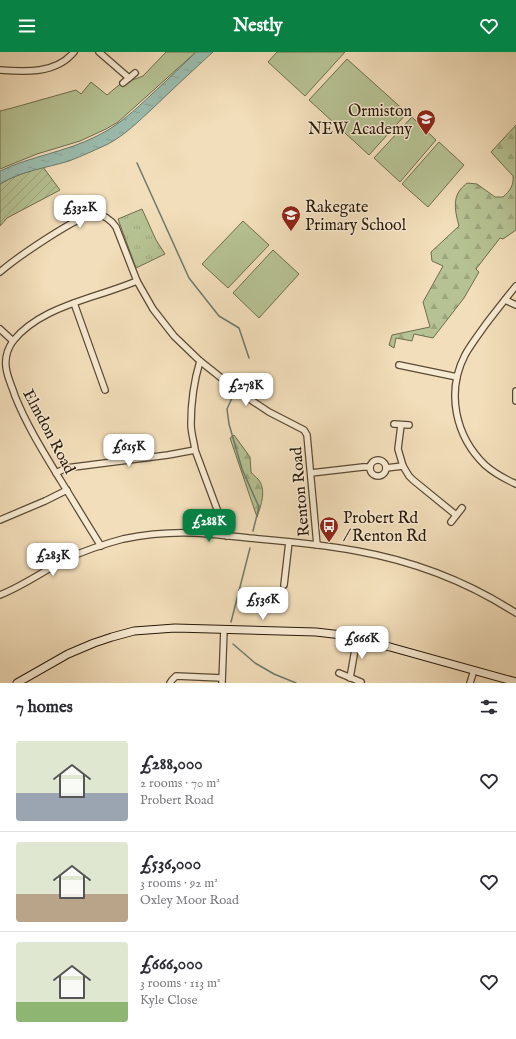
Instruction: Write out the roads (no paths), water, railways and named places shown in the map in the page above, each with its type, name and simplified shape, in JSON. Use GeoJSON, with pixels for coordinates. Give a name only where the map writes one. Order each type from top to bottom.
{"type":"FeatureCollection","features":[{"type":"Feature","properties":{"kind":"street"},"geometry":{"type":"LineString","coordinates":[[0,70],[29,72],[46,69],[66,60],[74,52]]}},
{"type":"Feature","properties":{"kind":"street"},"geometry":{"type":"LineString","coordinates":[[99,52],[129,78]]}},
{"type":"Feature","properties":{"kind":"street"},"geometry":{"type":"LineString","coordinates":[[123,83],[135,73]]}},
{"type":"Feature","properties":{"kind":"street","name":"Renton Road"},"geometry":{"type":"LineString","coordinates":[[0,272],[50,237],[78,220],[95,214],[113,221],[137,282],[162,322],[187,350],[239,392],[257,404],[304,430],[308,435],[316,545]]}},
{"type":"Feature","properties":{"kind":"street","name":"Elmdon Road"},"geometry":{"type":"LineString","coordinates":[[101,546],[29,427],[20,409],[9,378],[6,360],[13,341],[25,329],[44,316],[63,307],[137,282]]}},
{"type":"Feature","properties":{"kind":"street"},"geometry":{"type":"LineString","coordinates":[[516,286],[470,346],[461,364],[457,378],[455,396],[455,407],[458,420],[468,444],[485,465],[496,474],[516,484]]}},
{"type":"Feature","properties":{"kind":"street"},"geometry":{"type":"LineString","coordinates":[[505,300],[516,305]]}},
{"type":"Feature","properties":{"kind":"street"},"geometry":{"type":"LineString","coordinates":[[74,303],[105,390]]}},
{"type":"Feature","properties":{"kind":"street"},"geometry":{"type":"LineString","coordinates":[[0,328],[13,341]]}},
{"type":"Feature","properties":{"kind":"street"},"geometry":{"type":"LineString","coordinates":[[200,362],[193,396],[191,424],[192,435],[195,450],[227,536]]}},
{"type":"Feature","properties":{"kind":"street"},"geometry":{"type":"LineString","coordinates":[[399,365],[457,378]]}},
{"type":"Feature","properties":{"kind":"street"},"geometry":{"type":"LineString","coordinates":[[516,391],[516,401]]}},
{"type":"Feature","properties":{"kind":"street"},"geometry":{"type":"LineString","coordinates":[[394,424],[409,425]]}},
{"type":"Feature","properties":{"kind":"street"},"geometry":{"type":"LineString","coordinates":[[401,425],[398,449],[402,466],[413,480],[456,515]]}},
{"type":"Feature","properties":{"kind":"street"},"geometry":{"type":"LineString","coordinates":[[56,472],[66,468],[168,455],[195,450]]}},
{"type":"Feature","properties":{"kind":"street"},"geometry":{"type":"LineString","coordinates":[[379,460],[383,462],[386,468],[383,474],[378,476],[373,474],[370,467],[372,462],[379,460]]}},
{"type":"Feature","properties":{"kind":"street"},"geometry":{"type":"LineString","coordinates":[[386,468],[402,466]]}},
{"type":"Feature","properties":{"kind":"street"},"geometry":{"type":"LineString","coordinates":[[311,473],[370,467]]}},
{"type":"Feature","properties":{"kind":"street"},"geometry":{"type":"LineString","coordinates":[[0,520],[67,490]]}},
{"type":"Feature","properties":{"kind":"street"},"geometry":{"type":"LineString","coordinates":[[451,522],[462,508]]}},
{"type":"Feature","properties":{"kind":"street"},"geometry":{"type":"LineString","coordinates":[[0,595],[85,551],[122,540],[143,536],[166,533],[196,533],[316,545],[364,552],[434,572],[457,581],[489,596],[516,613]]}},
{"type":"Feature","properties":{"kind":"street"},"geometry":{"type":"LineString","coordinates":[[284,585],[289,542]]}},
{"type":"Feature","properties":{"kind":"street"},"geometry":{"type":"LineString","coordinates":[[18,683],[81,648],[134,631],[161,629],[224,629],[316,632],[357,638],[516,682]]}},
{"type":"Feature","properties":{"kind":"street"},"geometry":{"type":"LineString","coordinates":[[170,683],[176,676],[222,680],[224,629]]}},
{"type":"Feature","properties":{"kind":"street"},"geometry":{"type":"LineString","coordinates":[[350,678],[357,638]]}},
{"type":"Feature","properties":{"kind":"street"},"geometry":{"type":"LineString","coordinates":[[470,683],[474,670]]}},
{"type":"Feature","properties":{"kind":"street"},"geometry":{"type":"LineString","coordinates":[[339,673],[361,682]]}},
{"type":"Feature","properties":{"kind":"water"},"geometry":{"type":"Polygon","coordinates":[[[196,52],[213,52],[137,123],[120,136],[108,144],[69,161],[16,176],[0,184],[0,171],[24,161],[73,146],[97,136],[112,127],[139,106],[196,52]]]}},
{"type":"Feature","properties":{"kind":"waterway"},"geometry":{"type":"LineString","coordinates":[[137,163],[189,278],[219,316],[239,328],[249,358]]}},
{"type":"Feature","properties":{"kind":"waterway"},"geometry":{"type":"LineString","coordinates":[[232,398],[227,409],[229,424],[242,469],[259,507],[253,531]]}},
{"type":"Feature","properties":{"kind":"waterway"},"geometry":{"type":"LineString","coordinates":[[231,622],[250,548]]}},
{"type":"Feature","properties":{"kind":"waterway"},"geometry":{"type":"LineString","coordinates":[[233,644],[255,663],[274,674],[296,683]]}},
{"type":"Feature","properties":{"kind":"place","name":"Ormiston NEW Academy"},"geometry":{"type":"Point","coordinates":[426,136]}},
{"type":"Feature","properties":{"kind":"place","name":"Rakegate Primary School"},"geometry":{"type":"Point","coordinates":[291,232]}},
{"type":"Feature","properties":{"kind":"place","name":"Probert Rd / Renton Rd"},"geometry":{"type":"Point","coordinates":[329,543]}}]}
